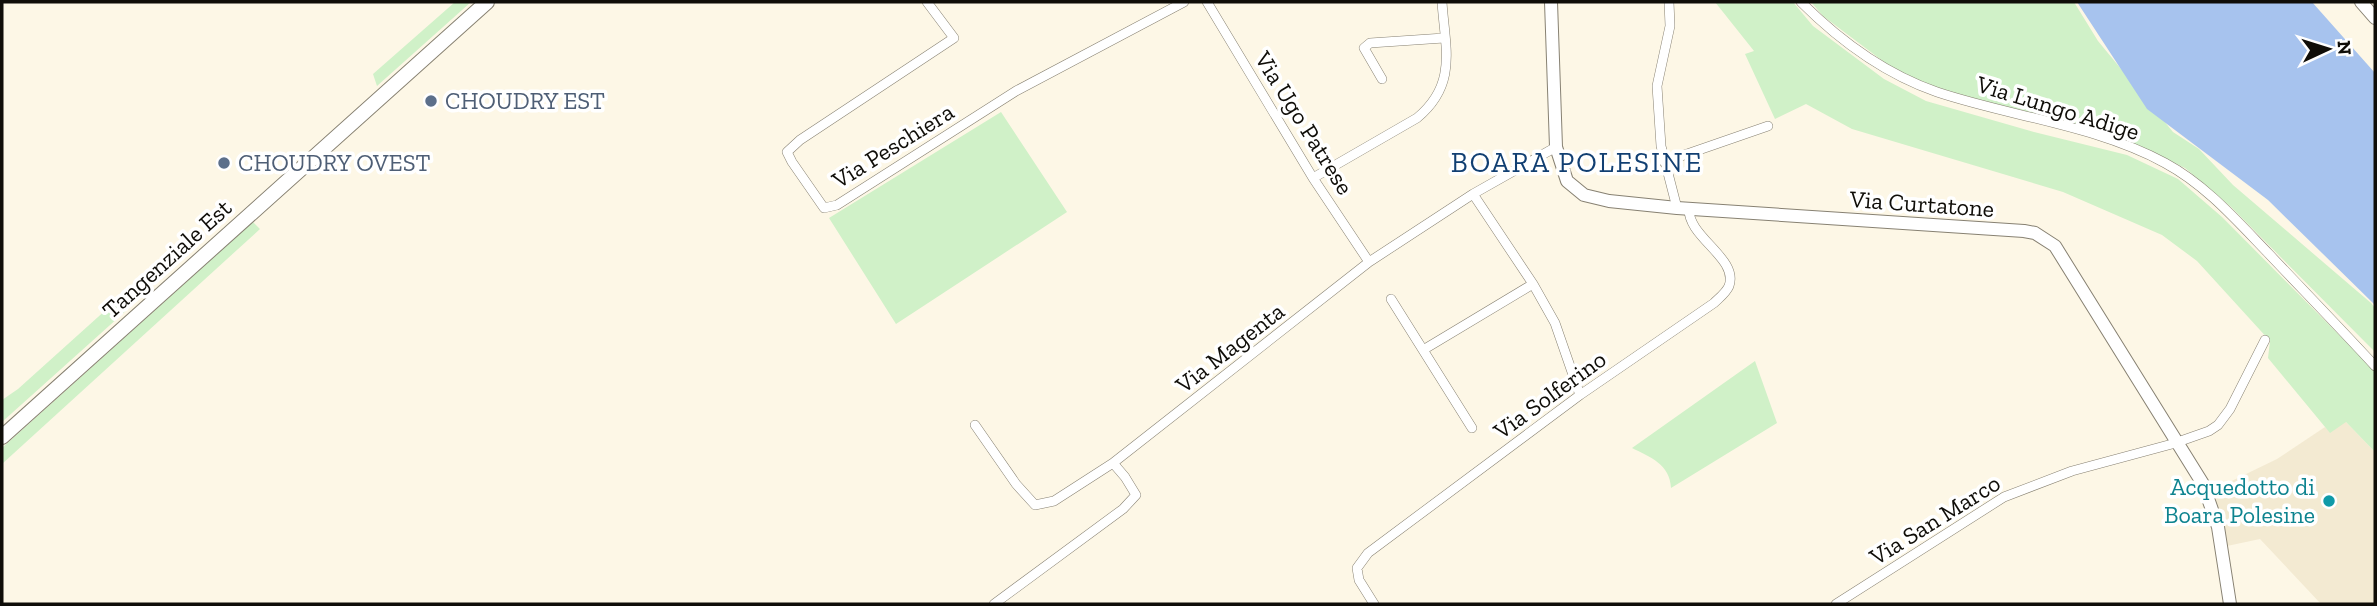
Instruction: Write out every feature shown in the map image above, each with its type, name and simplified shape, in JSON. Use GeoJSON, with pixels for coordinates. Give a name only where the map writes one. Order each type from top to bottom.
{"type":"FeatureCollection","features":[{"type":"Feature","properties":{"kind":"main road","name":"Tangenziale Est"},"geometry":{"type":"LineString","coordinates":[[2,438],[487,2]]}},
{"type":"Feature","properties":{"kind":"street","name":"Via Peschiera"},"geometry":{"type":"LineString","coordinates":[[926,2],[954,38],[800,139],[788,152],[824,208],[836,205],[1016,91],[1184,2]]}},
{"type":"Feature","properties":{"kind":"street","name":"Via Ugo Patrese"},"geometry":{"type":"LineString","coordinates":[[1207,2],[1314,178],[1369,262]]}},
{"type":"Feature","properties":{"kind":"street"},"geometry":{"type":"LineString","coordinates":[[1314,178],[1417,118],[1439,95],[1446,76],[1442,2]]}},
{"type":"Feature","properties":{"kind":"street","name":"Via Curtatone"},"geometry":{"type":"LineString","coordinates":[[1551,2],[1556,147],[1567,181],[1584,195],[1609,201],[1683,208],[2024,231],[2045,238],[2056,246],[2203,484],[2214,514],[2230,604]]}},
{"type":"Feature","properties":{"kind":"street"},"geometry":{"type":"LineString","coordinates":[[1669,2],[1670,26],[1657,86],[1664,162],[1683,208]]}},
{"type":"Feature","properties":{"kind":"street","name":"Via Lungo Adige"},"geometry":{"type":"LineString","coordinates":[[1801,2],[1820,21],[1870,60],[1925,86],[2090,133],[2141,152],[2194,181],[2235,219],[2375,366]]}},
{"type":"Feature","properties":{"kind":"street"},"geometry":{"type":"LineString","coordinates":[[2361,2],[2375,18]]}},
{"type":"Feature","properties":{"kind":"street"},"geometry":{"type":"LineString","coordinates":[[1382,79],[1364,48],[1370,43],[1444,38]]}},
{"type":"Feature","properties":{"kind":"street"},"geometry":{"type":"LineString","coordinates":[[1664,162],[1768,126]]}},
{"type":"Feature","properties":{"kind":"street","name":"Via Magenta"},"geometry":{"type":"LineString","coordinates":[[975,425],[1016,484],[1035,505],[1054,501],[1113,463],[1369,262],[1473,194],[1556,147]]}},
{"type":"Feature","properties":{"kind":"street"},"geometry":{"type":"LineString","coordinates":[[1473,194],[1533,284],[1555,323],[1580,395]]}},
{"type":"Feature","properties":{"kind":"street","name":"Via Solferino"},"geometry":{"type":"LineString","coordinates":[[1374,604],[1359,580],[1357,568],[1368,553],[1580,395],[1714,303],[1727,289],[1730,279],[1724,262],[1683,208]]}},
{"type":"Feature","properties":{"kind":"street"},"geometry":{"type":"LineString","coordinates":[[1423,349],[1533,284]]}},
{"type":"Feature","properties":{"kind":"street"},"geometry":{"type":"LineString","coordinates":[[1391,299],[1472,428]]}},
{"type":"Feature","properties":{"kind":"street","name":"Via San Marco"},"geometry":{"type":"LineString","coordinates":[[1836,604],[2004,497],[2072,471],[2179,442],[2209,431],[2224,418],[2265,340]]}},
{"type":"Feature","properties":{"kind":"street"},"geometry":{"type":"LineString","coordinates":[[993,604],[1124,509],[1136,495],[1113,463]]}},
{"type":"Feature","properties":{"kind":"shaded area"},"geometry":{"type":"Polygon","coordinates":[[[2345,421],[2375,452],[2375,604],[2321,604],[2260,539],[2227,546],[2213,490],[2277,459],[2325,427],[2330,432],[2345,421]]]}},
{"type":"Feature","properties":{"kind":"green space"},"geometry":{"type":"Polygon","coordinates":[[[455,2],[471,2],[377,86],[373,74],[455,2]]]}},
{"type":"Feature","properties":{"kind":"green space"},"geometry":{"type":"Polygon","coordinates":[[[1715,2],[1793,2],[1813,26],[1884,79],[1926,101],[2127,155],[2178,179],[2222,217],[2375,371],[2375,452],[2346,422],[2330,433],[2268,358],[2270,341],[2197,261],[2162,235],[2063,192],[1852,129],[1806,104],[1775,119],[1745,54],[1754,51],[1715,2]]]}},
{"type":"Feature","properties":{"kind":"green space"},"geometry":{"type":"Polygon","coordinates":[[[1811,2],[2074,2],[2098,41],[2173,132],[2199,149],[2233,185],[2371,303],[2375,308],[2375,352],[2231,207],[2185,168],[2131,142],[1931,88],[1892,68],[1823,16],[1811,2]]]}},
{"type":"Feature","properties":{"kind":"green space"},"geometry":{"type":"Polygon","coordinates":[[[1001,112],[1067,212],[896,324],[829,218],[1001,112]]]}},
{"type":"Feature","properties":{"kind":"green space"},"geometry":{"type":"Polygon","coordinates":[[[253,222],[260,229],[2,464],[2,448],[253,222]]]}},
{"type":"Feature","properties":{"kind":"green space"},"geometry":{"type":"Polygon","coordinates":[[[128,290],[134,297],[129,308],[2,422],[2,400],[18,389],[128,290]]]}},
{"type":"Feature","properties":{"kind":"green space"},"geometry":{"type":"Polygon","coordinates":[[[1755,361],[1777,423],[1671,488],[1663,467],[1632,448],[1755,361]]]}},
{"type":"Feature","properties":{"kind":"water"},"geometry":{"type":"Polygon","coordinates":[[[2077,2],[2312,2],[2375,73],[2375,305],[2268,200],[2147,109],[2077,2]]]}},
{"type":"Feature","properties":{"kind":"place","name":"CHOUDRY EST"},"geometry":{"type":"Point","coordinates":[431,101]}},
{"type":"Feature","properties":{"kind":"place","name":"CHOUDRY OVEST"},"geometry":{"type":"Point","coordinates":[224,163]}},
{"type":"Feature","properties":{"kind":"place","name":"Acquedotto di Boara Polesine"},"geometry":{"type":"Point","coordinates":[2329,501]}},
{"type":"Feature","properties":{"kind":"district","name":"BOARA POLESINE"},"geometry":{"type":"Point","coordinates":[1577,162]}}]}
